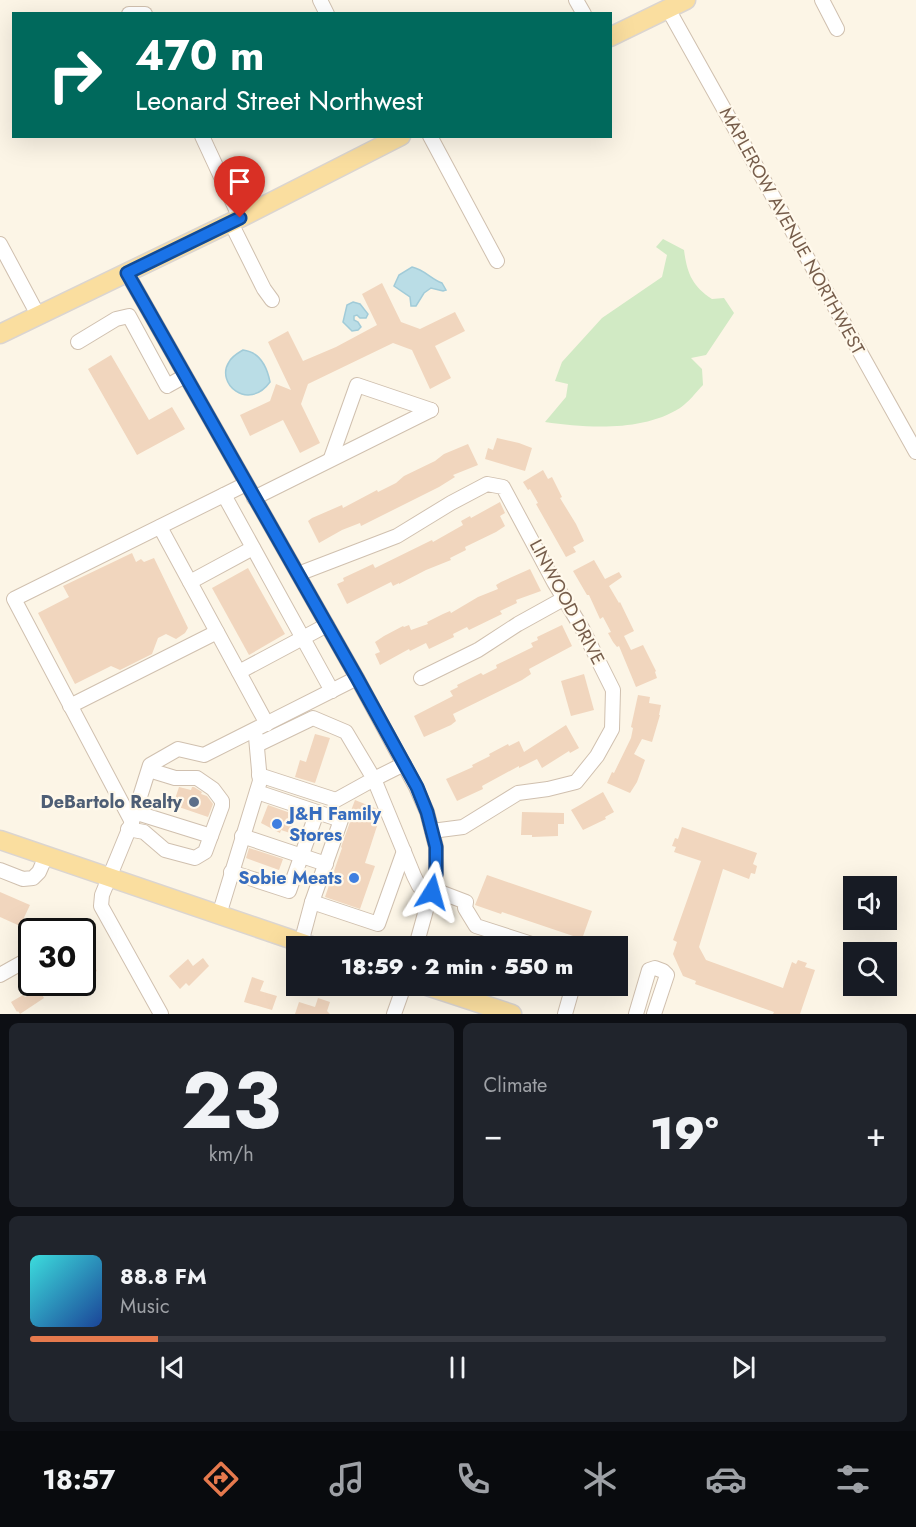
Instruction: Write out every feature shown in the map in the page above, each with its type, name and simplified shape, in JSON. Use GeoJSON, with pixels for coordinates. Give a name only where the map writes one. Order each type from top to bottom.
{"type":"FeatureCollection","features":[{"type":"Feature","properties":{"kind":"main road"},"geometry":{"type":"LineString","coordinates":[[612,36],[686,0]]}},
{"type":"Feature","properties":{"kind":"main road"},"geometry":{"type":"LineString","coordinates":[[0,333],[236,221],[396,138]]}},
{"type":"Feature","properties":{"kind":"main road"},"geometry":{"type":"LineString","coordinates":[[0,840],[286,938]]}},
{"type":"Feature","properties":{"kind":"main road"},"geometry":{"type":"LineString","coordinates":[[457,996],[512,1014]]}},
{"type":"Feature","properties":{"kind":"street"},"geometry":{"type":"LineString","coordinates":[[822,0],[837,29]]}},
{"type":"Feature","properties":{"kind":"street","name":"MAPLEROW AVENUE NORTHWEST"},"geometry":{"type":"LineString","coordinates":[[668,9],[916,452]]}},
{"type":"Feature","properties":{"kind":"street"},"geometry":{"type":"LineString","coordinates":[[203,138],[264,289],[272,300]]}},
{"type":"Feature","properties":{"kind":"street"},"geometry":{"type":"LineString","coordinates":[[431,138],[497,261]]}},
{"type":"Feature","properties":{"kind":"street"},"geometry":{"type":"LineString","coordinates":[[0,244],[38,315]]}},
{"type":"Feature","properties":{"kind":"street"},"geometry":{"type":"LineString","coordinates":[[127,273],[357,678],[404,764],[427,812],[436,847],[436,874],[419,936]]}},
{"type":"Feature","properties":{"kind":"street"},"geometry":{"type":"LineString","coordinates":[[78,342],[116,320],[129,316],[167,386],[185,376]]}},
{"type":"Feature","properties":{"kind":"street"},"geometry":{"type":"LineString","coordinates":[[255,498],[431,410],[357,385],[331,458]]}},
{"type":"Feature","properties":{"kind":"street"},"geometry":{"type":"LineString","coordinates":[[149,770],[175,778],[197,778],[213,789],[222,801],[205,852],[195,858],[165,850],[131,821],[14,599],[246,484]]}},
{"type":"Feature","properties":{"kind":"street","name":"LINWOOD DRIVE"},"geometry":{"type":"LineString","coordinates":[[298,574],[397,536],[487,484],[503,487],[613,690],[612,729],[597,756],[576,782],[548,789],[518,792],[463,827],[432,831]]}},
{"type":"Feature","properties":{"kind":"street"},"geometry":{"type":"LineString","coordinates":[[224,495],[332,691]]}},
{"type":"Feature","properties":{"kind":"street"},"geometry":{"type":"LineString","coordinates":[[160,527],[239,672],[261,727],[257,745],[260,781],[219,915]]}},
{"type":"Feature","properties":{"kind":"street"},"geometry":{"type":"LineString","coordinates":[[190,582],[253,548]]}},
{"type":"Feature","properties":{"kind":"street"},"geometry":{"type":"LineString","coordinates":[[421,678],[478,650],[565,598]]}},
{"type":"Feature","properties":{"kind":"street"},"geometry":{"type":"LineString","coordinates":[[239,672],[327,625]]}},
{"type":"Feature","properties":{"kind":"street"},"geometry":{"type":"LineString","coordinates":[[70,705],[217,632]]}},
{"type":"Feature","properties":{"kind":"street"},"geometry":{"type":"LineString","coordinates":[[161,1014],[101,906],[108,877],[131,821],[150,765],[178,749],[204,755],[357,678]]}},
{"type":"Feature","properties":{"kind":"street"},"geometry":{"type":"LineString","coordinates":[[257,745],[313,718],[346,732],[374,779],[419,886],[466,902],[465,908],[476,926],[507,936]]}},
{"type":"Feature","properties":{"kind":"street"},"geometry":{"type":"LineString","coordinates":[[259,775],[336,800],[404,764]]}},
{"type":"Feature","properties":{"kind":"street"},"geometry":{"type":"LineString","coordinates":[[257,792],[341,820],[312,902],[307,936]]}},
{"type":"Feature","properties":{"kind":"street"},"geometry":{"type":"LineString","coordinates":[[231,873],[289,891],[317,812]]}},
{"type":"Feature","properties":{"kind":"street"},"geometry":{"type":"LineString","coordinates":[[131,821],[211,836]]}},
{"type":"Feature","properties":{"kind":"street"},"geometry":{"type":"LineString","coordinates":[[242,836],[326,864]]}},
{"type":"Feature","properties":{"kind":"street"},"geometry":{"type":"LineString","coordinates":[[312,902],[378,924],[404,851]]}},
{"type":"Feature","properties":{"kind":"street"},"geometry":{"type":"LineString","coordinates":[[0,870],[23,879],[33,878],[39,872],[46,856]]}},
{"type":"Feature","properties":{"kind":"street"},"geometry":{"type":"LineString","coordinates":[[0,975],[18,965]]}},
{"type":"Feature","properties":{"kind":"street"},"geometry":{"type":"LineString","coordinates":[[640,1013],[649,970],[655,968],[667,975],[654,1014]]}},
{"type":"Feature","properties":{"kind":"street"},"geometry":{"type":"LineString","coordinates":[[394,1014],[400,996]]}},
{"type":"Feature","properties":{"kind":"street"},"geometry":{"type":"LineString","coordinates":[[565,1014],[570,996]]}},
{"type":"Feature","properties":{"kind":"green space"},"geometry":{"type":"Polygon","coordinates":[[[663,239],[684,250],[687,266],[695,284],[712,299],[724,298],[734,313],[706,355],[691,358],[702,369],[703,385],[680,408],[665,416],[632,425],[596,427],[545,422],[566,397],[568,384],[555,381],[562,362],[602,318],[662,277],[667,255],[656,247],[663,239]]]}},
{"type":"Feature","properties":{"kind":"water"},"geometry":{"type":"Polygon","coordinates":[[[412,267],[442,283],[446,290],[431,288],[424,293],[416,306],[411,306],[410,297],[394,286],[399,275],[412,267]]]}},
{"type":"Feature","properties":{"kind":"water"},"geometry":{"type":"Polygon","coordinates":[[[353,302],[360,304],[368,314],[366,318],[354,316],[354,320],[361,327],[352,331],[343,322],[347,305],[353,302]]]}},
{"type":"Feature","properties":{"kind":"water"},"geometry":{"type":"Polygon","coordinates":[[[243,350],[249,351],[262,361],[270,382],[261,391],[252,394],[236,391],[226,378],[229,362],[233,356],[243,350]]]}},
{"type":"Feature","properties":{"kind":"building"},"geometry":{"type":"Polygon","coordinates":[[[382,283],[401,322],[420,329],[455,312],[465,331],[435,346],[451,378],[430,389],[412,350],[393,343],[308,384],[301,404],[320,443],[300,453],[283,420],[250,436],[240,415],[270,401],[276,384],[291,390],[268,342],[288,331],[303,361],[336,347],[377,325],[362,294],[382,283]]]}},
{"type":"Feature","properties":{"kind":"building"},"geometry":{"type":"Polygon","coordinates":[[[111,355],[149,420],[172,407],[185,429],[137,455],[88,369],[111,355]]]}},
{"type":"Feature","properties":{"kind":"building"},"geometry":{"type":"Polygon","coordinates":[[[497,438],[532,448],[525,471],[485,459],[488,448],[493,450],[497,438]]]}},
{"type":"Feature","properties":{"kind":"building"},"geometry":{"type":"Polygon","coordinates":[[[468,444],[478,465],[453,475],[455,477],[439,487],[361,526],[360,523],[342,530],[319,543],[308,521],[312,518],[342,505],[343,508],[377,490],[378,492],[444,454],[468,444]]]}},
{"type":"Feature","properties":{"kind":"building"},"geometry":{"type":"Polygon","coordinates":[[[543,470],[548,479],[552,477],[562,497],[560,498],[584,541],[573,547],[576,552],[566,557],[530,489],[528,490],[523,482],[543,470]]]}},
{"type":"Feature","properties":{"kind":"building"},"geometry":{"type":"Polygon","coordinates":[[[500,502],[505,513],[500,516],[505,526],[496,532],[465,547],[466,550],[450,558],[451,560],[399,584],[393,586],[391,582],[347,604],[337,584],[344,581],[343,578],[373,564],[375,568],[432,540],[433,542],[463,525],[461,521],[500,502]]]}},
{"type":"Feature","properties":{"kind":"building"},"geometry":{"type":"Polygon","coordinates":[[[132,553],[136,562],[141,559],[144,562],[154,558],[188,628],[176,639],[166,634],[158,638],[152,654],[120,670],[111,666],[75,684],[38,613],[69,597],[63,586],[132,553]]]}},
{"type":"Feature","properties":{"kind":"building"},"geometry":{"type":"Polygon","coordinates":[[[594,560],[605,579],[619,572],[622,577],[609,586],[620,602],[634,631],[624,636],[631,650],[643,645],[656,671],[657,678],[636,687],[619,646],[617,647],[613,642],[608,633],[611,632],[603,617],[600,619],[589,595],[573,571],[594,560]]]}},
{"type":"Feature","properties":{"kind":"building"},"geometry":{"type":"Polygon","coordinates":[[[248,568],[285,634],[249,655],[212,588],[248,568]]]}},
{"type":"Feature","properties":{"kind":"building"},"geometry":{"type":"Polygon","coordinates":[[[530,569],[541,591],[516,600],[517,603],[500,611],[502,614],[469,630],[467,627],[453,634],[454,637],[429,649],[426,643],[410,651],[409,649],[380,665],[375,654],[380,652],[375,642],[384,636],[403,626],[409,625],[411,630],[428,624],[427,622],[450,611],[451,613],[478,597],[498,589],[496,585],[530,569]]]}},
{"type":"Feature","properties":{"kind":"building"},"geometry":{"type":"Polygon","coordinates":[[[562,625],[572,646],[529,669],[531,674],[522,680],[453,714],[456,721],[451,725],[424,737],[414,716],[453,696],[450,691],[458,687],[457,685],[497,668],[496,665],[533,647],[531,643],[538,640],[537,637],[562,625]]]}},
{"type":"Feature","properties":{"kind":"building"},"geometry":{"type":"Polygon","coordinates":[[[584,674],[594,710],[571,716],[561,681],[584,674]]]}},
{"type":"Feature","properties":{"kind":"building"},"geometry":{"type":"Polygon","coordinates":[[[638,695],[650,697],[649,703],[661,705],[652,742],[642,739],[634,754],[645,760],[637,782],[630,793],[607,783],[631,738],[638,695]]]}},
{"type":"Feature","properties":{"kind":"building"},"geometry":{"type":"Polygon","coordinates":[[[566,725],[579,748],[570,753],[569,751],[542,768],[537,759],[519,768],[519,766],[482,786],[483,789],[457,801],[446,779],[473,767],[472,765],[508,744],[509,746],[519,741],[524,752],[566,725]]]}},
{"type":"Feature","properties":{"kind":"building"},"geometry":{"type":"Polygon","coordinates":[[[315,734],[330,738],[315,783],[295,777],[300,760],[306,762],[315,734]]]}},
{"type":"Feature","properties":{"kind":"building","name":"DeBartolo Realty"},"geometry":{"type":"Polygon","coordinates":[[[179,787],[191,790],[194,787],[207,796],[213,804],[208,817],[173,805],[179,787]]]}},
{"type":"Feature","properties":{"kind":"building"},"geometry":{"type":"Polygon","coordinates":[[[603,792],[614,812],[605,817],[606,819],[583,830],[571,810],[603,792]]]}},
{"type":"Feature","properties":{"kind":"building"},"geometry":{"type":"Polygon","coordinates":[[[355,800],[377,809],[372,821],[378,823],[365,863],[375,866],[360,909],[325,897],[355,800]]]}},
{"type":"Feature","properties":{"kind":"building"},"geometry":{"type":"Polygon","coordinates":[[[268,805],[296,815],[290,833],[281,830],[280,833],[261,823],[268,805]]]}},
{"type":"Feature","properties":{"kind":"building"},"geometry":{"type":"Polygon","coordinates":[[[522,812],[564,813],[564,824],[558,824],[558,836],[521,835],[522,812]]]}},
{"type":"Feature","properties":{"kind":"building"},"geometry":{"type":"Polygon","coordinates":[[[682,827],[757,853],[753,864],[757,866],[755,874],[751,873],[749,879],[723,869],[699,947],[706,960],[783,988],[792,962],[796,964],[798,960],[807,963],[805,967],[815,970],[800,1014],[773,1014],[774,1012],[695,984],[696,981],[683,976],[673,954],[677,942],[673,940],[701,861],[674,852],[676,847],[672,846],[675,838],[678,839],[682,827]]]}},
{"type":"Feature","properties":{"kind":"building"},"geometry":{"type":"Polygon","coordinates":[[[249,848],[283,859],[279,870],[246,858],[249,848]]]}},
{"type":"Feature","properties":{"kind":"building"},"geometry":{"type":"Polygon","coordinates":[[[487,875],[592,911],[583,936],[573,936],[475,905],[487,875]]]}},
{"type":"Feature","properties":{"kind":"building"},"geometry":{"type":"Polygon","coordinates":[[[0,892],[30,905],[24,918],[18,918],[18,925],[0,917],[0,892]]]}},
{"type":"Feature","properties":{"kind":"building"},"geometry":{"type":"Polygon","coordinates":[[[203,958],[209,966],[189,986],[186,983],[180,989],[169,976],[188,959],[193,966],[203,958]]]}},
{"type":"Feature","properties":{"kind":"building"},"geometry":{"type":"Polygon","coordinates":[[[252,977],[264,981],[260,991],[277,996],[272,1010],[244,1002],[252,977]]]}},
{"type":"Feature","properties":{"kind":"building"},"geometry":{"type":"Polygon","coordinates":[[[21,996],[43,996],[44,998],[20,1014],[11,1002],[21,996]]]}},
{"type":"Feature","properties":{"kind":"building"},"geometry":{"type":"Polygon","coordinates":[[[318,998],[330,1002],[327,1011],[330,1014],[295,1014],[299,1002],[315,1007],[318,998]]]}},
{"type":"Feature","properties":{"kind":"place","name":"DeBartolo Realty"},"geometry":{"type":"Point","coordinates":[194,802]}},
{"type":"Feature","properties":{"kind":"place","name":"J&H Family Stores"},"geometry":{"type":"Point","coordinates":[277,824]}},
{"type":"Feature","properties":{"kind":"place","name":"Sobie Meats"},"geometry":{"type":"Point","coordinates":[354,878]}},
{"type":"Feature","properties":{"kind":"route"},"geometry":{"type":"LineString","coordinates":[[240,218],[127,273],[417,787],[427,812],[436,847],[436,874],[432,892]]}}]}
